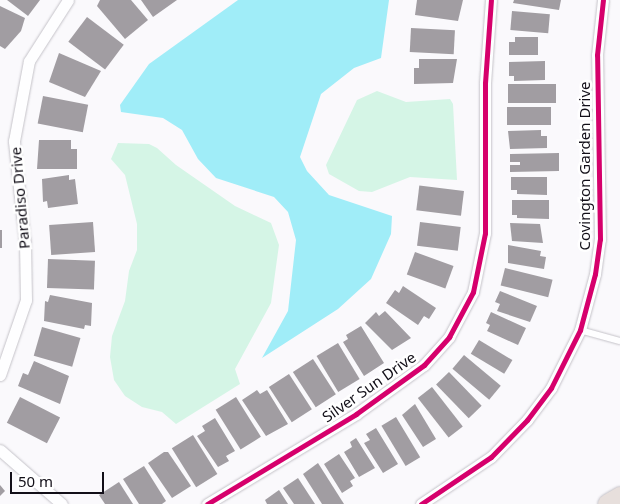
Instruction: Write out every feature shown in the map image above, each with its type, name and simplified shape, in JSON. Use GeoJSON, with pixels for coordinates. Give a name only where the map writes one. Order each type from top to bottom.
{"type":"FeatureCollection","features":[{"type":"Feature","properties":{"kind":"highway"},"geometry":{"type":"LineString","coordinates":[[608,504],[620,497]]}},
{"type":"Feature","properties":{"kind":"street","name":"Paradiso Drive"},"geometry":{"type":"LineString","coordinates":[[0,375],[26,300],[25,243],[14,141],[29,61],[68,0]]}},
{"type":"Feature","properties":{"kind":"street","name":"Silver Sun Drive"},"geometry":{"type":"LineString","coordinates":[[207,504],[356,414],[424,365],[449,336],[473,292],[486,233],[485,83],[491,0]]}},
{"type":"Feature","properties":{"kind":"street","name":"Covington Garden Drive"},"geometry":{"type":"LineString","coordinates":[[421,504],[485,462],[527,420],[555,381],[580,330],[595,274],[600,239],[597,55],[603,0]]}},
{"type":"Feature","properties":{"kind":"street"},"geometry":{"type":"LineString","coordinates":[[0,450],[62,504]]}},
{"type":"Feature","properties":{"kind":"lane"},"geometry":{"type":"LineString","coordinates":[[580,330],[620,341]]}},
{"type":"Feature","properties":{"kind":"green space"},"geometry":{"type":"Polygon","coordinates":[[[377,91],[406,102],[450,99],[453,104],[457,180],[410,177],[372,192],[359,191],[329,174],[326,165],[357,100],[377,91]]]}},
{"type":"Feature","properties":{"kind":"green space"},"geometry":{"type":"Polygon","coordinates":[[[118,143],[149,144],[157,148],[176,165],[235,206],[271,223],[279,245],[271,303],[235,369],[240,384],[176,424],[162,412],[142,407],[125,396],[114,380],[110,357],[112,336],[125,301],[129,271],[137,250],[137,224],[125,175],[111,159],[118,143]]]}},
{"type":"Feature","properties":{"kind":"water"},"geometry":{"type":"Polygon","coordinates":[[[238,0],[389,0],[381,58],[354,68],[321,94],[300,157],[307,171],[329,195],[392,216],[391,234],[371,279],[338,309],[262,358],[288,311],[296,240],[288,212],[274,197],[216,178],[198,159],[182,130],[163,118],[121,112],[120,105],[149,64],[238,0]]]}},
{"type":"Feature","properties":{"kind":"building"},"geometry":{"type":"Polygon","coordinates":[[[7,0],[40,0],[28,16],[7,0]]]}},
{"type":"Feature","properties":{"kind":"building"},"geometry":{"type":"Polygon","coordinates":[[[100,0],[131,0],[148,20],[125,39],[97,6],[100,0]]]}},
{"type":"Feature","properties":{"kind":"building"},"geometry":{"type":"Polygon","coordinates":[[[141,0],[177,0],[153,17],[141,0]]]}},
{"type":"Feature","properties":{"kind":"building"},"geometry":{"type":"Polygon","coordinates":[[[417,0],[463,0],[458,21],[415,15],[417,0]]]}},
{"type":"Feature","properties":{"kind":"building"},"geometry":{"type":"Polygon","coordinates":[[[514,0],[561,0],[559,10],[513,3],[514,0]]]}},
{"type":"Feature","properties":{"kind":"building"},"geometry":{"type":"Polygon","coordinates":[[[0,6],[25,18],[21,31],[5,49],[0,46],[0,6]]]}},
{"type":"Feature","properties":{"kind":"building"},"geometry":{"type":"Polygon","coordinates":[[[512,11],[550,14],[548,33],[510,30],[512,11]]]}},
{"type":"Feature","properties":{"kind":"building"},"geometry":{"type":"Polygon","coordinates":[[[87,17],[124,45],[105,69],[68,42],[87,17]]]}},
{"type":"Feature","properties":{"kind":"building"},"geometry":{"type":"Polygon","coordinates":[[[411,28],[455,30],[454,54],[410,52],[411,28]]]}},
{"type":"Feature","properties":{"kind":"building"},"geometry":{"type":"Polygon","coordinates":[[[515,37],[538,37],[538,55],[509,55],[509,42],[515,42],[515,37]]]}},
{"type":"Feature","properties":{"kind":"building"},"geometry":{"type":"Polygon","coordinates":[[[59,53],[101,71],[85,97],[49,82],[59,53]]]}},
{"type":"Feature","properties":{"kind":"building"},"geometry":{"type":"Polygon","coordinates":[[[419,59],[457,59],[453,83],[414,84],[414,68],[419,68],[419,59]]]}},
{"type":"Feature","properties":{"kind":"building"},"geometry":{"type":"Polygon","coordinates":[[[545,61],[545,80],[514,81],[514,76],[509,76],[509,62],[545,61]]]}},
{"type":"Feature","properties":{"kind":"building"},"geometry":{"type":"Polygon","coordinates":[[[508,84],[556,84],[556,103],[508,103],[508,84]]]}},
{"type":"Feature","properties":{"kind":"building"},"geometry":{"type":"Polygon","coordinates":[[[43,96],[88,105],[83,132],[38,123],[43,96]]]}},
{"type":"Feature","properties":{"kind":"building"},"geometry":{"type":"Polygon","coordinates":[[[507,107],[551,107],[551,125],[507,125],[507,107]]]}},
{"type":"Feature","properties":{"kind":"building"},"geometry":{"type":"Polygon","coordinates":[[[541,130],[541,136],[547,136],[547,148],[510,149],[508,131],[541,130]]]}},
{"type":"Feature","properties":{"kind":"building"},"geometry":{"type":"Polygon","coordinates":[[[39,140],[71,140],[71,149],[77,149],[77,169],[37,169],[39,140]]]}},
{"type":"Feature","properties":{"kind":"building"},"geometry":{"type":"Polygon","coordinates":[[[559,153],[559,171],[510,172],[510,165],[520,165],[520,162],[510,162],[510,154],[559,153]]]}},
{"type":"Feature","properties":{"kind":"building"},"geometry":{"type":"Polygon","coordinates":[[[69,175],[69,180],[75,179],[78,204],[48,208],[47,201],[43,202],[42,179],[69,175]]]}},
{"type":"Feature","properties":{"kind":"building"},"geometry":{"type":"Polygon","coordinates":[[[511,177],[547,177],[547,195],[517,194],[517,190],[511,190],[511,177]]]}},
{"type":"Feature","properties":{"kind":"building"},"geometry":{"type":"Polygon","coordinates":[[[419,186],[464,191],[461,216],[416,210],[419,186]]]}},
{"type":"Feature","properties":{"kind":"building"},"geometry":{"type":"Polygon","coordinates":[[[512,200],[549,200],[549,219],[517,218],[517,215],[512,215],[512,200]]]}},
{"type":"Feature","properties":{"kind":"building"},"geometry":{"type":"Polygon","coordinates":[[[93,222],[95,252],[51,255],[49,225],[93,222]]]}},
{"type":"Feature","properties":{"kind":"building"},"geometry":{"type":"Polygon","coordinates":[[[420,222],[461,227],[458,251],[417,246],[420,222]]]}},
{"type":"Feature","properties":{"kind":"building"},"geometry":{"type":"Polygon","coordinates":[[[510,223],[540,224],[543,243],[512,241],[510,223]]]}},
{"type":"Feature","properties":{"kind":"building"},"geometry":{"type":"Polygon","coordinates":[[[0,230],[2,230],[2,248],[0,248],[0,230]]]}},
{"type":"Feature","properties":{"kind":"building"},"geometry":{"type":"Polygon","coordinates":[[[508,245],[541,251],[540,256],[546,257],[544,269],[508,263],[508,245]]]}},
{"type":"Feature","properties":{"kind":"building"},"geometry":{"type":"Polygon","coordinates":[[[415,252],[454,266],[445,289],[407,275],[415,252]]]}},
{"type":"Feature","properties":{"kind":"building"},"geometry":{"type":"Polygon","coordinates":[[[48,259],[95,261],[94,290],[47,288],[48,259]]]}},
{"type":"Feature","properties":{"kind":"building"},"geometry":{"type":"Polygon","coordinates":[[[505,268],[553,280],[548,297],[501,285],[505,268]]]}},
{"type":"Feature","properties":{"kind":"building"},"geometry":{"type":"Polygon","coordinates":[[[403,286],[436,308],[429,319],[424,316],[418,325],[386,303],[395,290],[399,293],[403,286]]]}},
{"type":"Feature","properties":{"kind":"building"},"geometry":{"type":"Polygon","coordinates":[[[500,291],[537,306],[530,322],[497,311],[500,304],[495,302],[500,291]]]}},
{"type":"Feature","properties":{"kind":"building"},"geometry":{"type":"Polygon","coordinates":[[[50,295],[92,303],[91,326],[85,325],[84,329],[44,321],[45,301],[48,302],[50,295]]]}},
{"type":"Feature","properties":{"kind":"building"},"geometry":{"type":"Polygon","coordinates":[[[385,311],[411,338],[392,350],[365,323],[376,312],[379,316],[385,311]]]}},
{"type":"Feature","properties":{"kind":"building"},"geometry":{"type":"Polygon","coordinates":[[[491,312],[526,328],[518,345],[487,331],[490,325],[486,323],[491,312]]]}},
{"type":"Feature","properties":{"kind":"building"},"geometry":{"type":"Polygon","coordinates":[[[361,326],[384,363],[364,376],[343,342],[348,339],[346,335],[361,326]]]}},
{"type":"Feature","properties":{"kind":"building"},"geometry":{"type":"Polygon","coordinates":[[[42,327],[80,338],[72,367],[34,356],[42,327]]]}},
{"type":"Feature","properties":{"kind":"building"},"geometry":{"type":"Polygon","coordinates":[[[479,340],[512,360],[504,374],[471,354],[479,340]]]}},
{"type":"Feature","properties":{"kind":"building"},"geometry":{"type":"Polygon","coordinates":[[[338,343],[360,379],[338,392],[317,356],[338,343]]]}},
{"type":"Feature","properties":{"kind":"building"},"geometry":{"type":"Polygon","coordinates":[[[464,355],[501,386],[489,400],[452,369],[464,355]]]}},
{"type":"Feature","properties":{"kind":"building"},"geometry":{"type":"Polygon","coordinates":[[[313,359],[336,394],[316,407],[293,372],[313,359]]]}},
{"type":"Feature","properties":{"kind":"building"},"geometry":{"type":"Polygon","coordinates":[[[34,361],[69,376],[60,404],[18,386],[23,373],[28,375],[34,361]]]}},
{"type":"Feature","properties":{"kind":"building"},"geometry":{"type":"Polygon","coordinates":[[[449,372],[482,406],[469,418],[436,385],[449,372]]]}},
{"type":"Feature","properties":{"kind":"building"},"geometry":{"type":"Polygon","coordinates":[[[289,374],[312,409],[292,422],[269,387],[289,374]]]}},
{"type":"Feature","properties":{"kind":"building"},"geometry":{"type":"Polygon","coordinates":[[[432,387],[463,426],[449,437],[418,398],[432,387]]]}},
{"type":"Feature","properties":{"kind":"building"},"geometry":{"type":"Polygon","coordinates":[[[257,390],[260,394],[267,390],[288,424],[266,436],[242,400],[257,390]]]}},
{"type":"Feature","properties":{"kind":"building"},"geometry":{"type":"Polygon","coordinates":[[[20,397],[60,417],[47,443],[7,423],[20,397]]]}},
{"type":"Feature","properties":{"kind":"building"},"geometry":{"type":"Polygon","coordinates":[[[236,397],[261,437],[241,450],[216,410],[236,397]]]}},
{"type":"Feature","properties":{"kind":"building"},"geometry":{"type":"Polygon","coordinates":[[[415,404],[436,439],[423,447],[402,415],[415,404]]]}},
{"type":"Feature","properties":{"kind":"building"},"geometry":{"type":"Polygon","coordinates":[[[396,417],[420,457],[406,466],[381,426],[396,417]]]}},
{"type":"Feature","properties":{"kind":"building"},"geometry":{"type":"Polygon","coordinates":[[[215,418],[235,451],[226,456],[229,461],[218,467],[197,436],[205,431],[202,426],[215,418]]]}},
{"type":"Feature","properties":{"kind":"building"},"geometry":{"type":"Polygon","coordinates":[[[376,428],[398,464],[383,473],[364,443],[370,440],[366,434],[376,428]]]}},
{"type":"Feature","properties":{"kind":"building"},"geometry":{"type":"Polygon","coordinates":[[[193,435],[217,474],[196,487],[172,448],[193,435]]]}},
{"type":"Feature","properties":{"kind":"building"},"geometry":{"type":"Polygon","coordinates":[[[356,438],[375,468],[359,477],[344,452],[352,447],[350,442],[356,438]]]}},
{"type":"Feature","properties":{"kind":"building"},"geometry":{"type":"Polygon","coordinates":[[[164,452],[168,452],[191,486],[172,498],[148,463],[164,452]]]}},
{"type":"Feature","properties":{"kind":"building"},"geometry":{"type":"Polygon","coordinates":[[[339,454],[355,478],[350,481],[353,486],[342,493],[324,464],[339,454]]]}},
{"type":"Feature","properties":{"kind":"building"},"geometry":{"type":"Polygon","coordinates":[[[318,463],[344,504],[322,504],[303,474],[318,463]]]}},
{"type":"Feature","properties":{"kind":"building"},"geometry":{"type":"Polygon","coordinates":[[[144,466],[166,501],[162,504],[139,504],[123,479],[144,466]]]}},
{"type":"Feature","properties":{"kind":"building"},"geometry":{"type":"Polygon","coordinates":[[[298,478],[315,504],[294,504],[283,488],[298,478]]]}},
{"type":"Feature","properties":{"kind":"building"},"geometry":{"type":"Polygon","coordinates":[[[119,482],[133,504],[105,504],[99,495],[119,482]]]}},
{"type":"Feature","properties":{"kind":"building"},"geometry":{"type":"Polygon","coordinates":[[[0,485],[5,491],[0,496],[0,485]]]}},
{"type":"Feature","properties":{"kind":"building"},"geometry":{"type":"Polygon","coordinates":[[[279,490],[288,504],[267,504],[265,500],[279,490]]]}},
{"type":"Feature","properties":{"kind":"cycle path"},"geometry":{"type":"LineString","coordinates":[[207,504],[356,414],[424,365],[449,337],[473,292],[485,233],[485,83],[491,0]]}},
{"type":"Feature","properties":{"kind":"cycle path"},"geometry":{"type":"LineString","coordinates":[[421,504],[491,457],[527,420],[551,388],[580,330],[595,274],[600,239],[597,55],[603,0]]}}]}
